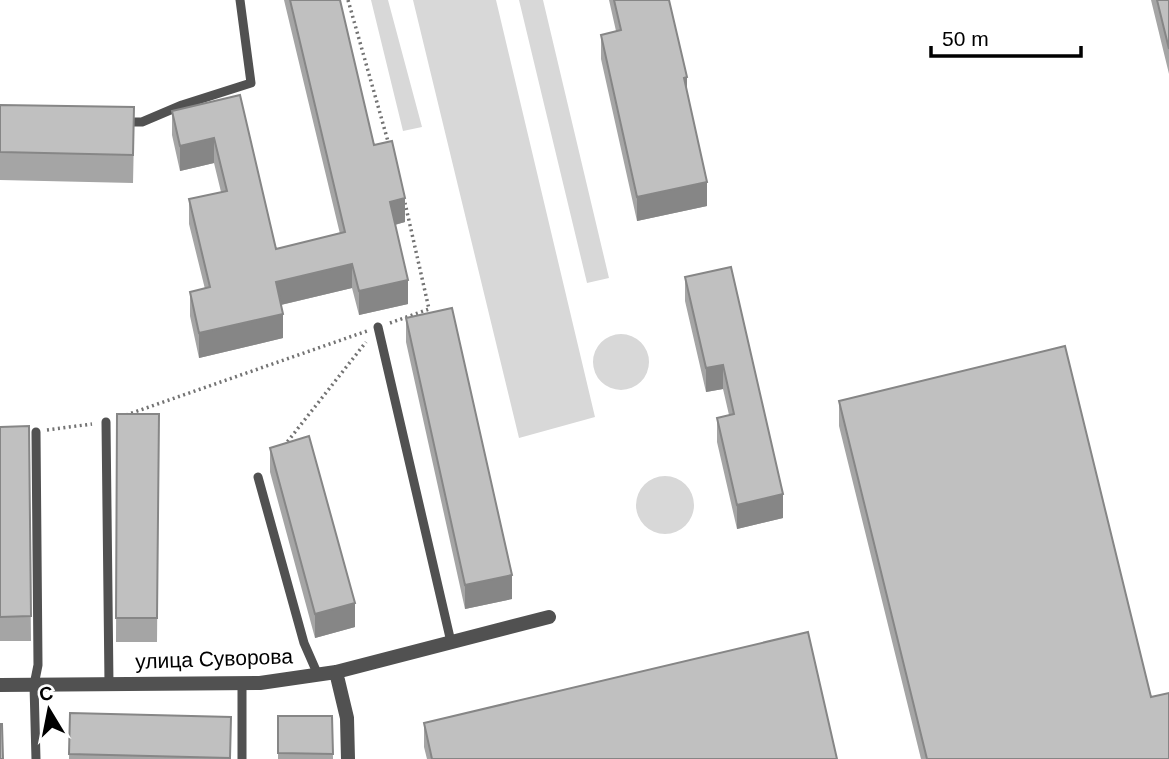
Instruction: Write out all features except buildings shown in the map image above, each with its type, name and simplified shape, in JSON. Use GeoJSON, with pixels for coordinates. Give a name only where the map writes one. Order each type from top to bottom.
{"type":"FeatureCollection","features":[{"type":"Feature","properties":{"kind":"street","name":"улица Суворова"},"geometry":{"type":"LineString","coordinates":[[0,685],[242,683],[318,675],[549,617]]}},
{"type":"Feature","properties":{"kind":"street"},"geometry":{"type":"LineString","coordinates":[[336,672],[347,718],[348,759]]}},
{"type":"Feature","properties":{"kind":"lane"},"geometry":{"type":"LineString","coordinates":[[116,122],[142,122],[183,105],[251,83],[240,0]]}},
{"type":"Feature","properties":{"kind":"lane"},"geometry":{"type":"LineString","coordinates":[[379,327],[451,642]]}},
{"type":"Feature","properties":{"kind":"lane"},"geometry":{"type":"LineString","coordinates":[[106,422],[110,684]]}},
{"type":"Feature","properties":{"kind":"lane"},"geometry":{"type":"LineString","coordinates":[[36,432],[36,759]]}},
{"type":"Feature","properties":{"kind":"lane"},"geometry":{"type":"LineString","coordinates":[[258,477],[304,643],[318,675]]}},
{"type":"Feature","properties":{"kind":"lane"},"geometry":{"type":"LineString","coordinates":[[242,683],[242,759]]}},
{"type":"Feature","properties":{"kind":"path"},"geometry":{"type":"LineString","coordinates":[[348,0],[391,152]]}},
{"type":"Feature","properties":{"kind":"path"},"geometry":{"type":"LineString","coordinates":[[36,432],[106,422],[429,309],[402,191]]}},
{"type":"Feature","properties":{"kind":"path"},"geometry":{"type":"LineString","coordinates":[[258,477],[379,327]]}},
{"type":"Feature","properties":{"kind":"shaded area"},"geometry":{"type":"Polygon","coordinates":[[[371,0],[388,0],[422,127],[403,131],[371,0]]]}},
{"type":"Feature","properties":{"kind":"shaded area"},"geometry":{"type":"Polygon","coordinates":[[[413,0],[496,0],[595,417],[519,438],[413,0]]]}},
{"type":"Feature","properties":{"kind":"shaded area"},"geometry":{"type":"Polygon","coordinates":[[[519,0],[543,0],[609,278],[587,283],[519,0]]]}},
{"type":"Feature","properties":{"kind":"shaded area"},"geometry":{"type":"Polygon","coordinates":[[[615,334],[627,334],[637,338],[645,346],[649,362],[645,378],[637,386],[627,390],[615,390],[605,386],[597,378],[593,368],[593,356],[597,346],[605,338],[615,334]]]}},
{"type":"Feature","properties":{"kind":"shaded area"},"geometry":{"type":"Polygon","coordinates":[[[665,476],[681,481],[689,489],[694,505],[689,521],[681,529],[665,534],[649,529],[641,521],[636,505],[641,489],[649,481],[665,476]]]}}]}
